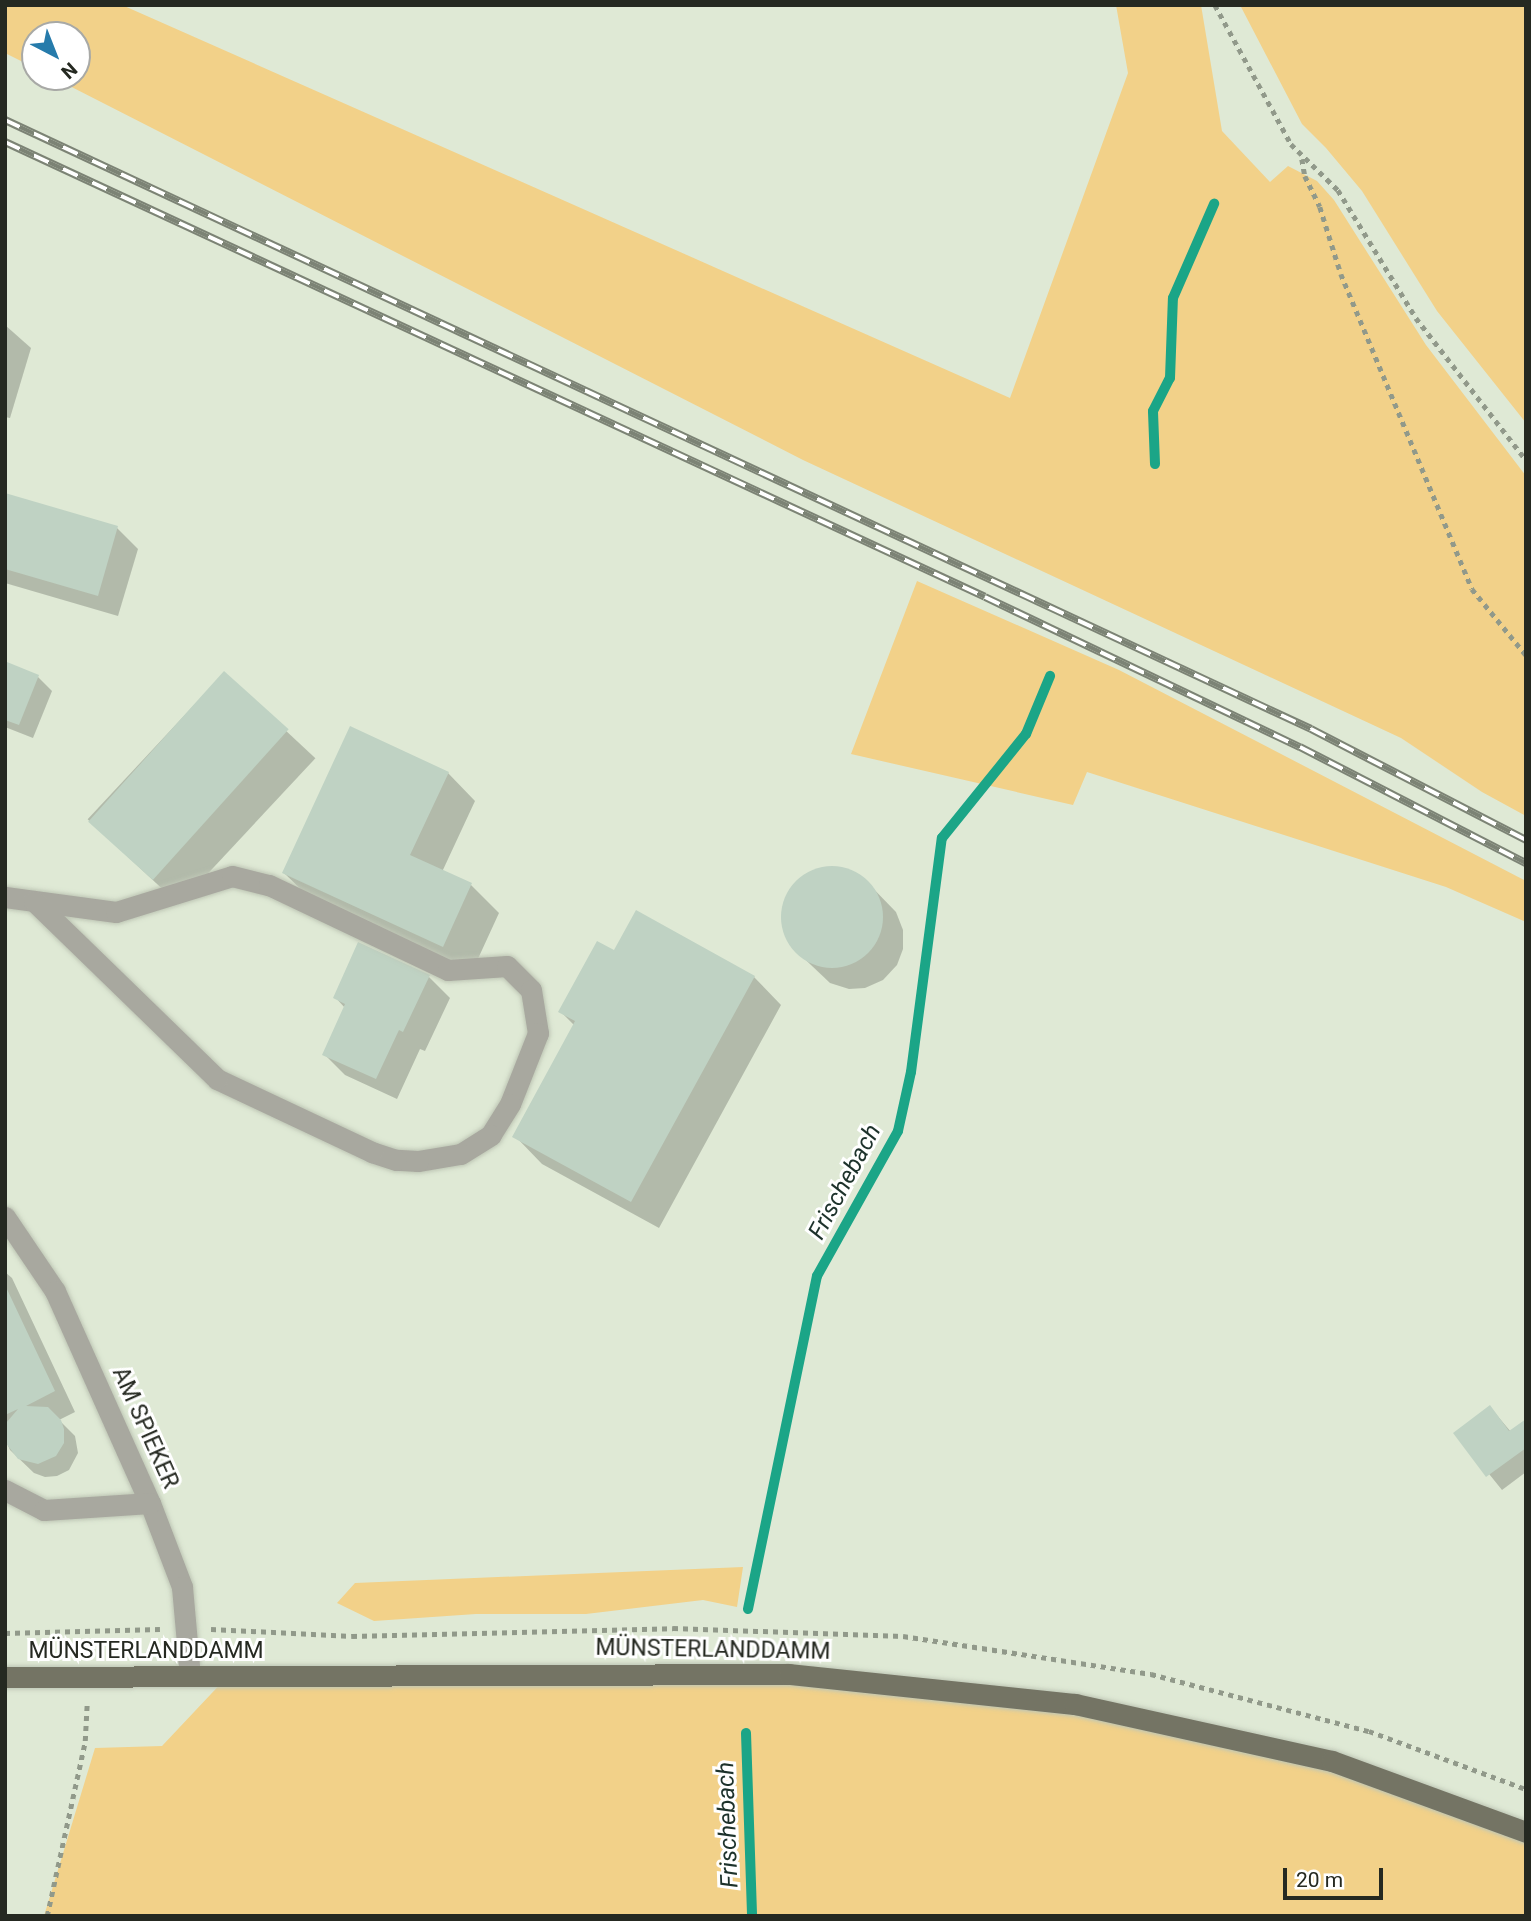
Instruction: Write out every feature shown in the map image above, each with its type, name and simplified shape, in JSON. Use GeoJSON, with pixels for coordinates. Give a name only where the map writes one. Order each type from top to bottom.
{"type":"FeatureCollection","features":[{"type":"Feature","properties":{"kind":"main road","name":"MÜNSTERLANDDAMM"},"geometry":{"type":"LineString","coordinates":[[5,1677],[789,1674],[1075,1704],[1332,1761],[1526,1832]]}},
{"type":"Feature","properties":{"kind":"street"},"geometry":{"type":"LineString","coordinates":[[5,897],[116,912],[232,876],[269,885],[448,970],[507,966],[531,990],[538,1033],[510,1104],[491,1135],[460,1154],[418,1161],[396,1160],[372,1152],[217,1079],[34,901]]}},
{"type":"Feature","properties":{"kind":"street","name":"AM SPIEKER"},"geometry":{"type":"LineString","coordinates":[[5,1217],[55,1291],[150,1503],[182,1587],[190,1676]]}},
{"type":"Feature","properties":{"kind":"street"},"geometry":{"type":"LineString","coordinates":[[5,1490],[44,1510],[150,1503]]}},
{"type":"Feature","properties":{"kind":"path"},"geometry":{"type":"LineString","coordinates":[[1215,5],[1291,144],[1302,158],[1338,190],[1416,318],[1526,460]]}},
{"type":"Feature","properties":{"kind":"path"},"geometry":{"type":"LineString","coordinates":[[1302,158],[1305,176],[1320,207],[1341,274],[1472,589],[1526,655]]}},
{"type":"Feature","properties":{"kind":"path"},"geometry":{"type":"LineString","coordinates":[[47,1916],[85,1741],[88,1677]]}},
{"type":"Feature","properties":{"kind":"shaded area"},"geometry":{"type":"Polygon","coordinates":[[[5,5],[122,5],[1010,398],[1128,73],[1116,5],[1201,5],[1222,131],[1270,182],[1288,166],[1317,181],[1334,200],[1426,345],[1526,476],[1526,816],[1482,792],[1401,738],[803,460],[79,91],[91,91],[91,21],[21,21],[21,61],[5,53],[5,5]]]}},
{"type":"Feature","properties":{"kind":"shaded area"},"geometry":{"type":"Polygon","coordinates":[[[1240,5],[1526,5],[1526,423],[1437,311],[1362,191],[1302,124],[1240,5]]]}},
{"type":"Feature","properties":{"kind":"shaded area"},"geometry":{"type":"Polygon","coordinates":[[[917,581],[1119,670],[1526,881],[1526,922],[1446,887],[1087,772],[1073,805],[851,754],[917,581]]]}},
{"type":"Feature","properties":{"kind":"shaded area"},"geometry":{"type":"Polygon","coordinates":[[[743,1567],[737,1607],[703,1600],[586,1614],[476,1614],[374,1621],[337,1603],[355,1583],[743,1567]]]}},
{"type":"Feature","properties":{"kind":"shaded area"},"geometry":{"type":"Polygon","coordinates":[[[671,1673],[1075,1704],[1332,1761],[1526,1832],[1526,1916],[44,1916],[95,1748],[162,1746],[227,1677],[671,1673]]]}},
{"type":"Feature","properties":{"kind":"building"},"geometry":{"type":"Polygon","coordinates":[[[5,493],[118,526],[98,596],[5,569],[5,493]]]}},
{"type":"Feature","properties":{"kind":"building"},"geometry":{"type":"Polygon","coordinates":[[[7,662],[39,675],[19,725],[5,720],[7,662]]]}},
{"type":"Feature","properties":{"kind":"building"},"geometry":{"type":"Polygon","coordinates":[[[224,671],[289,729],[153,880],[88,822],[224,671]]]}},
{"type":"Feature","properties":{"kind":"building"},"geometry":{"type":"Polygon","coordinates":[[[350,726],[449,772],[410,855],[472,883],[443,947],[282,873],[350,726]]]}},
{"type":"Feature","properties":{"kind":"building"},"geometry":{"type":"Polygon","coordinates":[[[822,866],[842,866],[861,874],[875,888],[883,907],[880,937],[861,960],[842,968],[822,968],[803,960],[789,946],[781,927],[781,907],[789,888],[803,874],[822,866]]]}},
{"type":"Feature","properties":{"kind":"building"},"geometry":{"type":"Polygon","coordinates":[[[636,910],[755,976],[631,1202],[512,1137],[575,1021],[558,1012],[597,941],[614,950],[636,910]]]}},
{"type":"Feature","properties":{"kind":"building"},"geometry":{"type":"Polygon","coordinates":[[[358,942],[430,975],[403,1032],[399,1030],[376,1079],[322,1055],[345,1004],[333,998],[358,942]]]}},
{"type":"Feature","properties":{"kind":"building"},"geometry":{"type":"Polygon","coordinates":[[[5,1285],[55,1391],[26,1406],[48,1407],[61,1420],[64,1429],[64,1443],[56,1456],[38,1464],[18,1459],[5,1442],[6,1423],[18,1409],[5,1415],[5,1285]]]}},
{"type":"Feature","properties":{"kind":"building"},"geometry":{"type":"Polygon","coordinates":[[[1490,1405],[1509,1431],[1526,1419],[1526,1448],[1486,1477],[1453,1433],[1490,1405]]]}},
{"type":"Feature","properties":{"kind":"waterway","name":"Frischebach"},"geometry":{"type":"LineString","coordinates":[[1155,464],[1153,411],[1170,378],[1173,298],[1214,204]]}},
{"type":"Feature","properties":{"kind":"waterway","name":"Frischebach"},"geometry":{"type":"LineString","coordinates":[[748,1609],[817,1276],[898,1131],[911,1072],[942,838],[1026,734],[1050,676]]}},
{"type":"Feature","properties":{"kind":"waterway","name":"Frischebach"},"geometry":{"type":"LineString","coordinates":[[746,1733],[752,1916]]}},
{"type":"Feature","properties":{"kind":"railway"},"geometry":{"type":"LineString","coordinates":[[5,120],[1311,729],[1526,840]]}},
{"type":"Feature","properties":{"kind":"railway"},"geometry":{"type":"LineString","coordinates":[[5,142],[985,597],[1300,747],[1526,863]]}}]}
